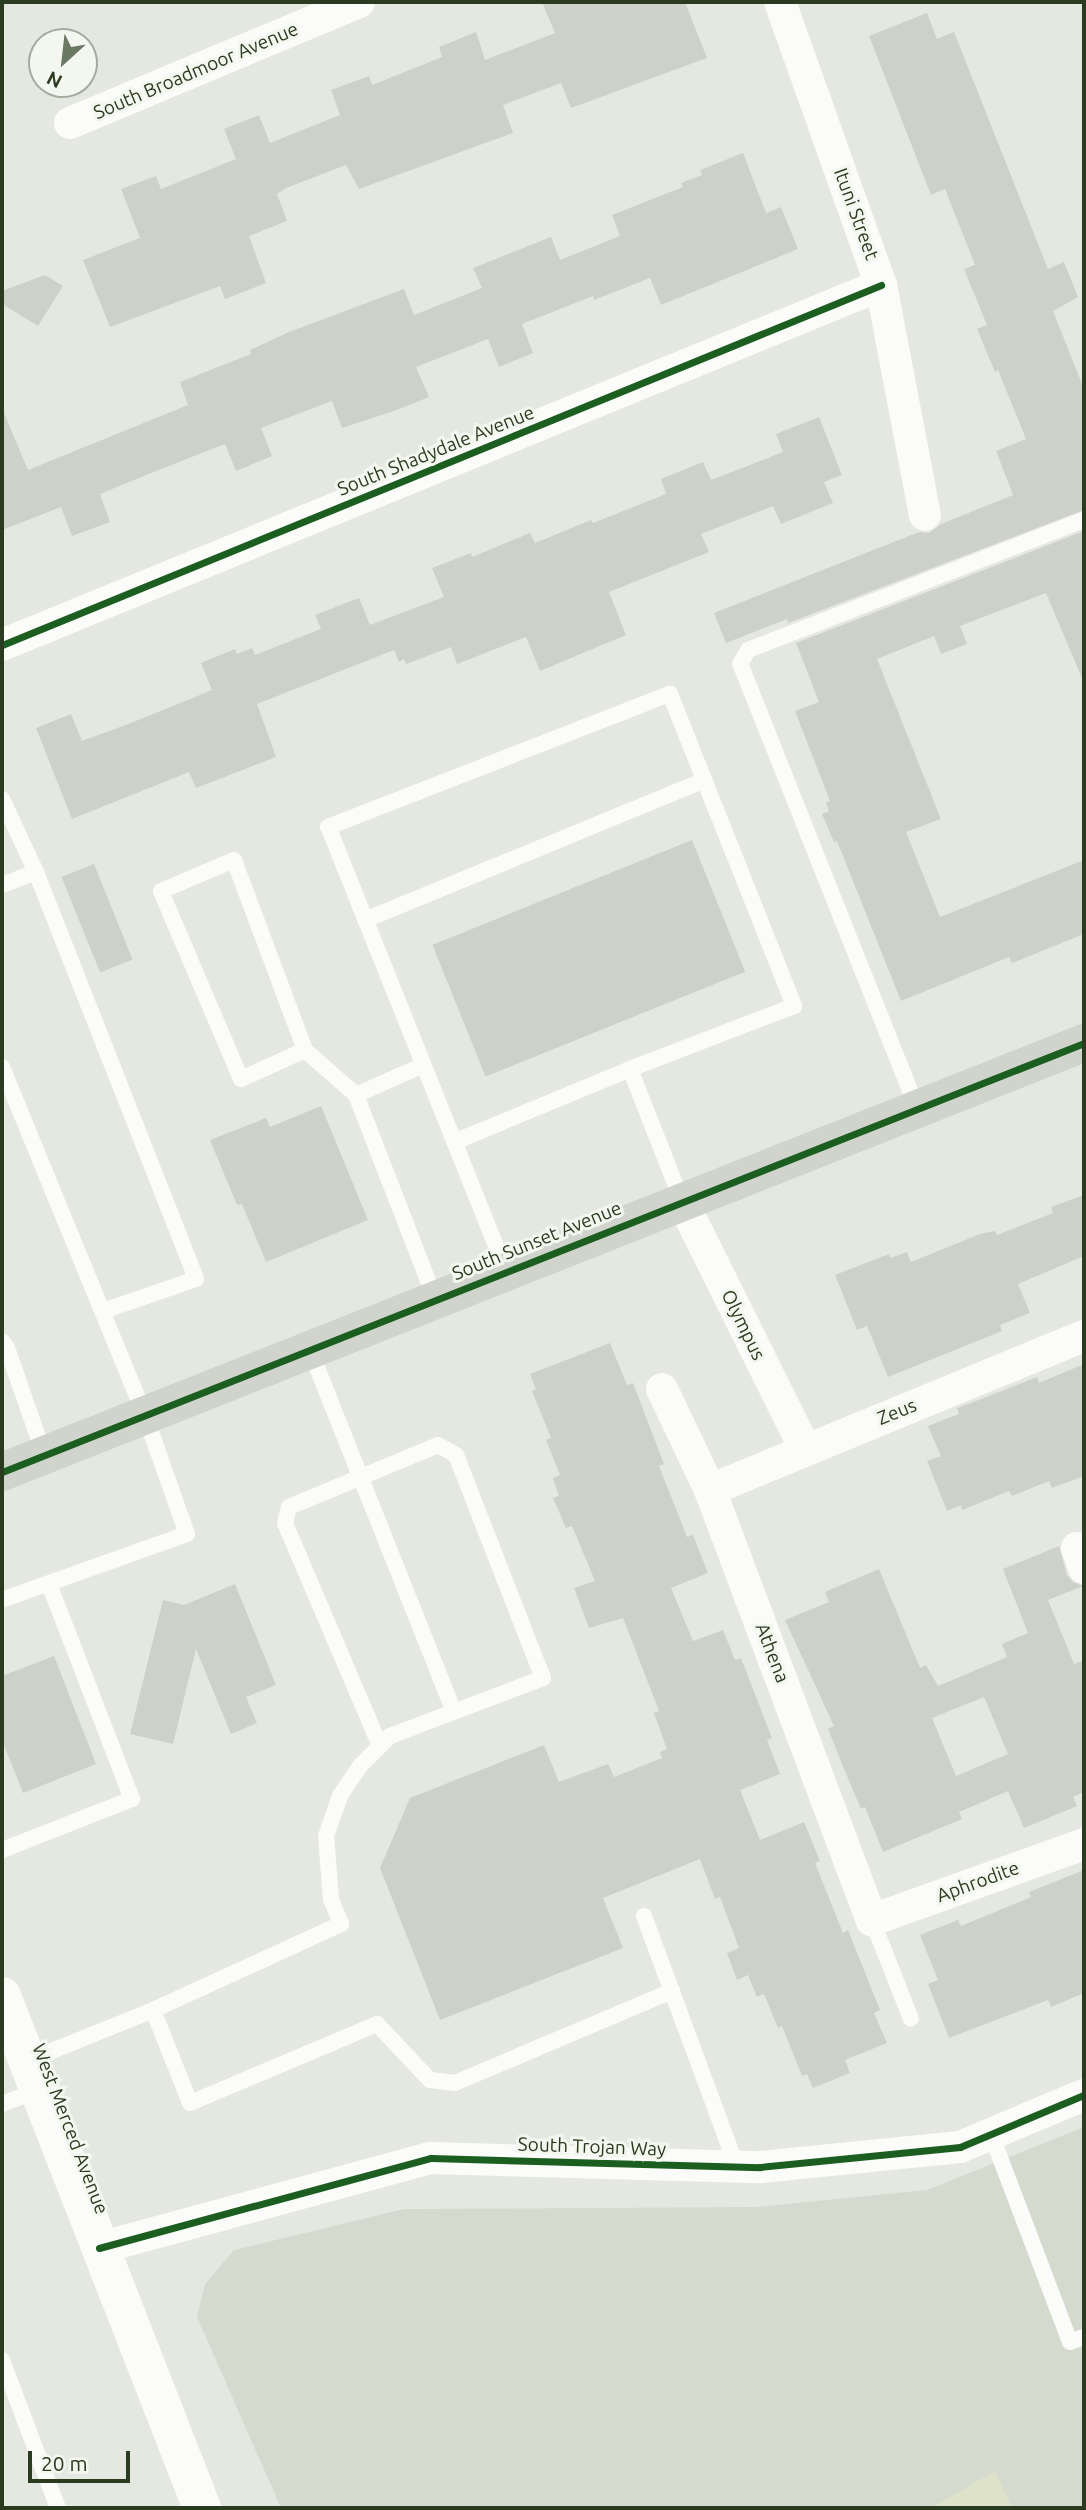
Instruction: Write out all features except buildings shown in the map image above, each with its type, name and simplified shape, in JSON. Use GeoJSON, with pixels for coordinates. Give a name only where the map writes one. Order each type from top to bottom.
{"type":"FeatureCollection","features":[{"type":"Feature","properties":{"kind":"main road","name":"South Sunset Avenue"},"geometry":{"type":"LineString","coordinates":[[2,1472],[1084,1043]]}},
{"type":"Feature","properties":{"kind":"street","name":"South Broadmoor Avenue"},"geometry":{"type":"LineString","coordinates":[[70,123],[359,2]]}},
{"type":"Feature","properties":{"kind":"street","name":"Ituni Street"},"geometry":{"type":"LineString","coordinates":[[780,2],[881,285],[925,516]]}},
{"type":"Feature","properties":{"kind":"street","name":"South Shadydale Avenue"},"geometry":{"type":"LineString","coordinates":[[2,645],[881,285]]}},
{"type":"Feature","properties":{"kind":"street","name":"Olympus"},"geometry":{"type":"LineString","coordinates":[[682,1201],[805,1449]]}},
{"type":"Feature","properties":{"kind":"street","name":"Zeus"},"geometry":{"type":"LineString","coordinates":[[710,1490],[1084,1336]]}},
{"type":"Feature","properties":{"kind":"street","name":"Athena"},"geometry":{"type":"LineString","coordinates":[[662,1389],[710,1490],[872,1920]]}},
{"type":"Feature","properties":{"kind":"street","name":"Aphrodite"},"geometry":{"type":"LineString","coordinates":[[872,1920],[1084,1844]]}},
{"type":"Feature","properties":{"kind":"street","name":"West Merced Avenue"},"geometry":{"type":"LineString","coordinates":[[2,1996],[202,2508]]}},
{"type":"Feature","properties":{"kind":"street","name":"South Trojan Way"},"geometry":{"type":"LineString","coordinates":[[99,2248],[431,2158],[737,2167],[960,2147],[1084,2095]]}},
{"type":"Feature","properties":{"kind":"lane"},"geometry":{"type":"LineString","coordinates":[[917,1108],[740,664],[748,650],[1084,520]]}},
{"type":"Feature","properties":{"kind":"lane"},"geometry":{"type":"LineString","coordinates":[[454,1142],[630,1069],[794,1006],[670,694],[328,827],[424,1065],[454,1142],[506,1271]]}},
{"type":"Feature","properties":{"kind":"lane"},"geometry":{"type":"LineString","coordinates":[[365,920],[704,780]]}},
{"type":"Feature","properties":{"kind":"lane"},"geometry":{"type":"LineString","coordinates":[[2,799],[36,872],[196,1279],[103,1311]]}},
{"type":"Feature","properties":{"kind":"lane"},"geometry":{"type":"LineString","coordinates":[[305,1050],[241,1079],[161,891],[234,860],[305,1050],[356,1095],[435,1299]]}},
{"type":"Feature","properties":{"kind":"lane"},"geometry":{"type":"LineString","coordinates":[[2,885],[36,872]]}},
{"type":"Feature","properties":{"kind":"lane"},"geometry":{"type":"LineString","coordinates":[[356,1095],[424,1065]]}},
{"type":"Feature","properties":{"kind":"lane"},"geometry":{"type":"LineString","coordinates":[[2,1066],[145,1415],[187,1534],[2,1600]]}},
{"type":"Feature","properties":{"kind":"lane"},"geometry":{"type":"LineString","coordinates":[[630,1069],[682,1201]]}},
{"type":"Feature","properties":{"kind":"lane"},"geometry":{"type":"LineString","coordinates":[[2,1341],[8,1348],[44,1454]]}},
{"type":"Feature","properties":{"kind":"lane"},"geometry":{"type":"LineString","coordinates":[[309,1349],[454,1711]]}},
{"type":"Feature","properties":{"kind":"lane"},"geometry":{"type":"LineString","coordinates":[[2,2104],[33,2075],[153,2010],[341,1924],[331,1899],[326,1836],[340,1796],[360,1766],[380,1746],[390,1736],[543,1678],[456,1455],[438,1445],[289,1507],[285,1523],[380,1746]]}},
{"type":"Feature","properties":{"kind":"lane"},"geometry":{"type":"LineString","coordinates":[[2,1850],[132,1799],[49,1584]]}},
{"type":"Feature","properties":{"kind":"lane"},"geometry":{"type":"LineString","coordinates":[[644,1916],[737,2167]]}},
{"type":"Feature","properties":{"kind":"lane"},"geometry":{"type":"LineString","coordinates":[[872,1920],[911,2019]]}},
{"type":"Feature","properties":{"kind":"lane"},"geometry":{"type":"LineString","coordinates":[[153,2010],[190,2104],[377,2024],[430,2080],[454,2083],[672,1991]]}},
{"type":"Feature","properties":{"kind":"lane"},"geometry":{"type":"LineString","coordinates":[[991,2134],[1070,2342],[1084,2337]]}},
{"type":"Feature","properties":{"kind":"lane"},"geometry":{"type":"LineString","coordinates":[[2,2360],[58,2508]]}},
{"type":"Feature","properties":{"kind":"shaded area"},"geometry":{"type":"Polygon","coordinates":[[[1084,2127],[1084,2508],[281,2508],[197,2317],[205,2284],[234,2250],[404,2209],[756,2207],[927,2190],[1084,2127]]]}},
{"type":"Feature","properties":{"kind":"green space"},"geometry":{"type":"Polygon","coordinates":[[[995,2471],[1012,2508],[931,2508],[995,2471]]]}},
{"type":"Feature","properties":{"kind":"cycle path"},"geometry":{"type":"LineString","coordinates":[[2,645],[881,285]]}},
{"type":"Feature","properties":{"kind":"cycle path"},"geometry":{"type":"LineString","coordinates":[[2,1472],[1084,1043]]}},
{"type":"Feature","properties":{"kind":"cycle path"},"geometry":{"type":"LineString","coordinates":[[99,2248],[431,2158],[760,2167],[960,2147],[1084,2095]]}}]}
